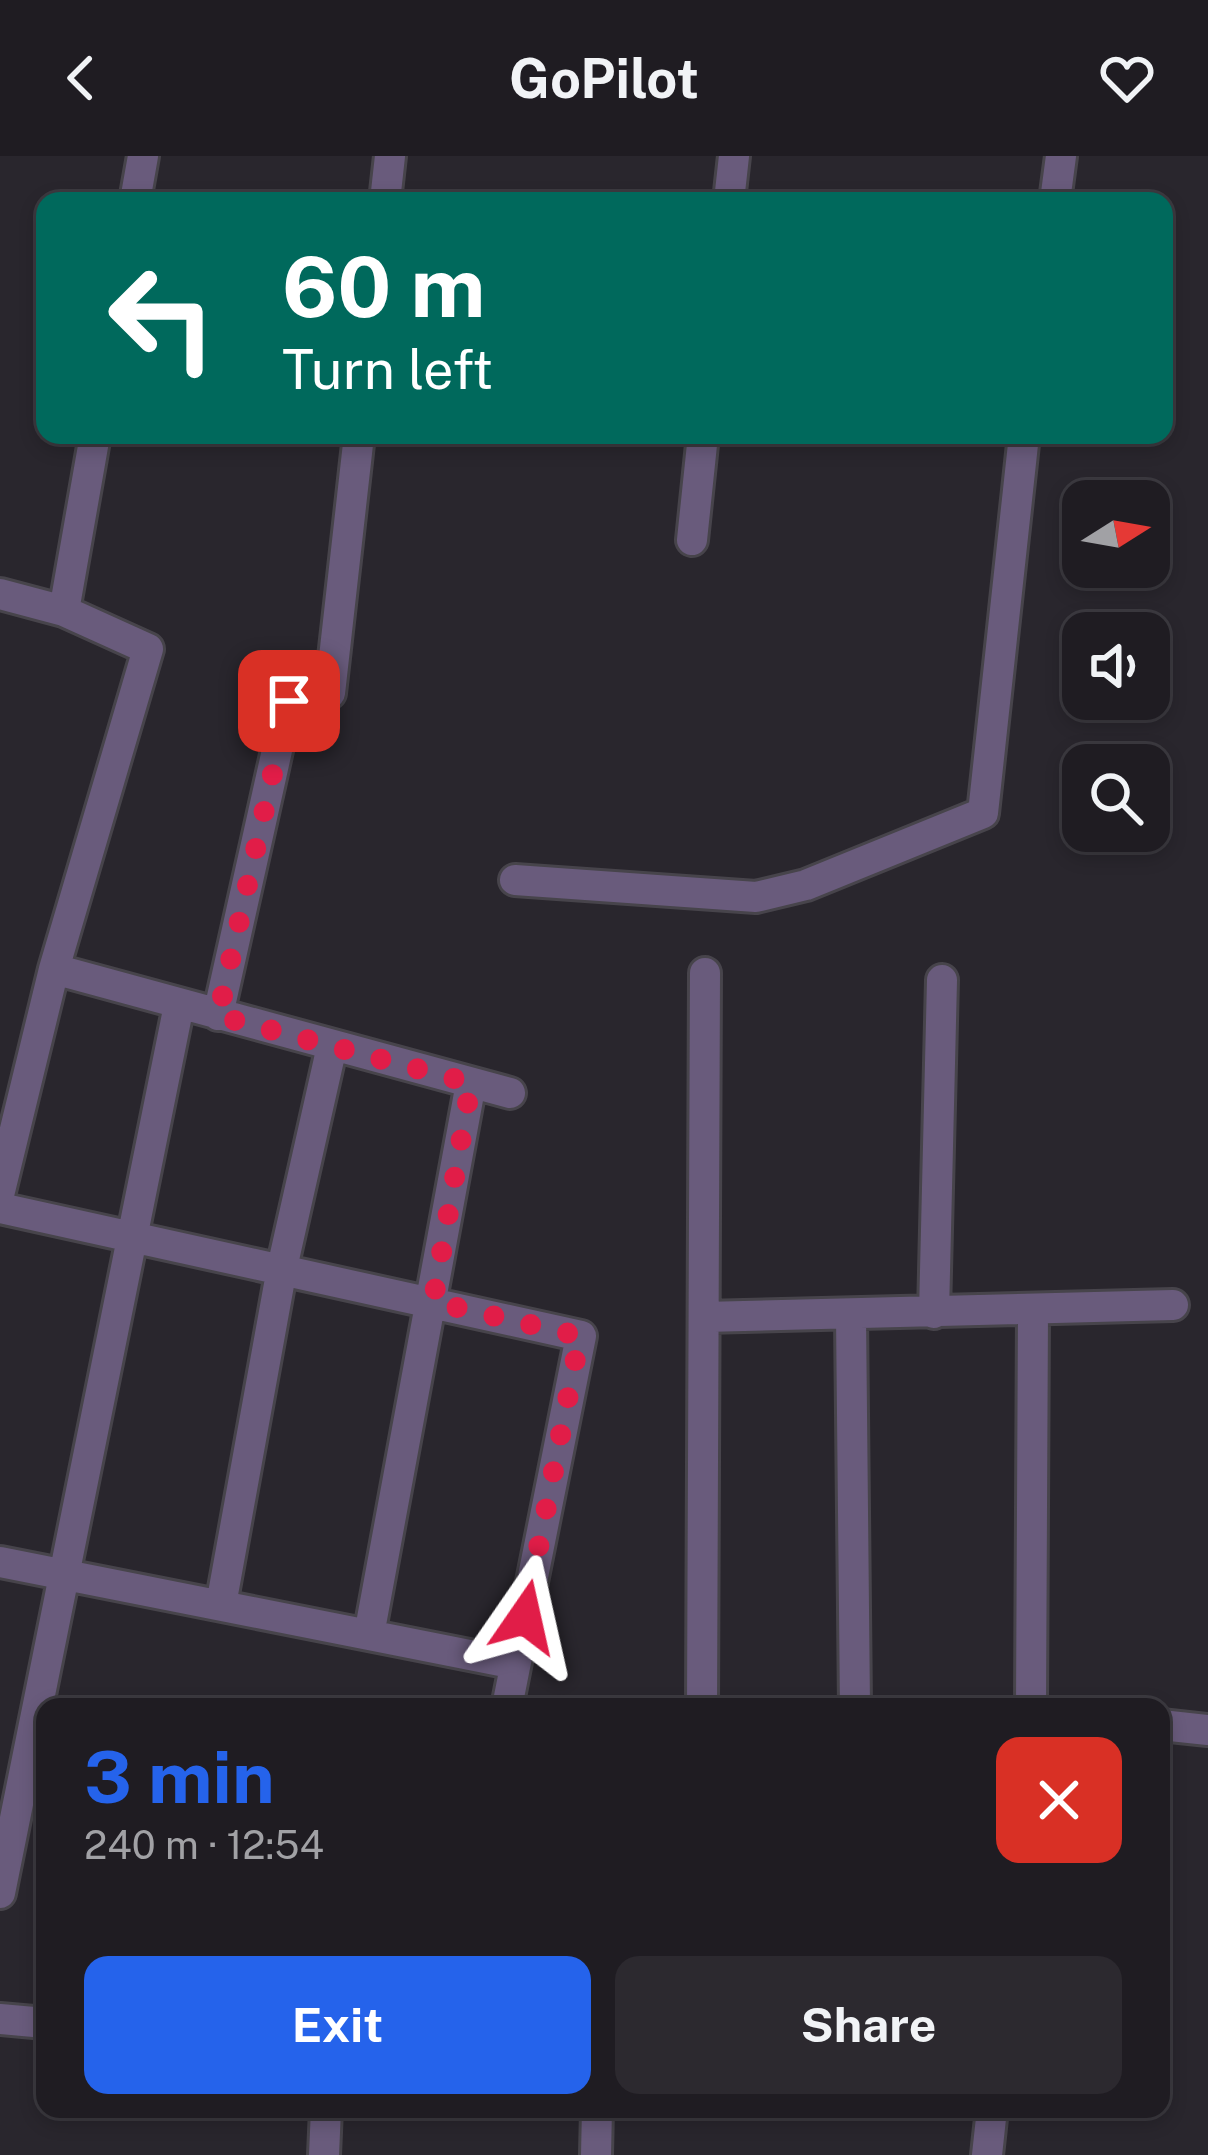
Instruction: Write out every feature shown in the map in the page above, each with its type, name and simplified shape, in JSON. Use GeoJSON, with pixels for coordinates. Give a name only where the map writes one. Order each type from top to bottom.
{"type":"FeatureCollection","features":[{"type":"Feature","properties":{"kind":"street"},"geometry":{"type":"LineString","coordinates":[[136,192],[142,156]]}},
{"type":"Feature","properties":{"kind":"street"},"geometry":{"type":"LineString","coordinates":[[386,192],[390,156]]}},
{"type":"Feature","properties":{"kind":"street"},"geometry":{"type":"LineString","coordinates":[[730,192],[734,156]]}},
{"type":"Feature","properties":{"kind":"street"},"geometry":{"type":"LineString","coordinates":[[1056,192],[1061,156]]}},
{"type":"Feature","properties":{"kind":"street"},"geometry":{"type":"LineString","coordinates":[[64,611],[92,444]]}},
{"type":"Feature","properties":{"kind":"street"},"geometry":{"type":"LineString","coordinates":[[218,1016],[289,701],[330,693],[358,444]]}},
{"type":"Feature","properties":{"kind":"street"},"geometry":{"type":"LineString","coordinates":[[692,540],[702,444]]}},
{"type":"Feature","properties":{"kind":"street"},"geometry":{"type":"LineString","coordinates":[[515,880],[756,897],[806,885],[983,813],[1023,444]]}},
{"type":"Feature","properties":{"kind":"street"},"geometry":{"type":"LineString","coordinates":[[0,594],[64,611],[148,649],[54,969],[0,1191]]}},
{"type":"Feature","properties":{"kind":"street"},"geometry":{"type":"LineString","coordinates":[[54,969],[510,1093]]}},
{"type":"Feature","properties":{"kind":"street"},"geometry":{"type":"LineString","coordinates":[[702,1698],[705,973]]}},
{"type":"Feature","properties":{"kind":"street"},"geometry":{"type":"LineString","coordinates":[[934,1313],[942,980]]}},
{"type":"Feature","properties":{"kind":"street"},"geometry":{"type":"LineString","coordinates":[[39,1698],[179,1005]]}},
{"type":"Feature","properties":{"kind":"street"},"geometry":{"type":"LineString","coordinates":[[221,1605],[282,1268],[332,1046]]}},
{"type":"Feature","properties":{"kind":"street"},"geometry":{"type":"LineString","coordinates":[[369,1635],[471,1083]]}},
{"type":"Feature","properties":{"kind":"street"},"geometry":{"type":"LineString","coordinates":[[0,1208],[132,1233],[580,1336],[509,1698]]}},
{"type":"Feature","properties":{"kind":"street"},"geometry":{"type":"LineString","coordinates":[[704,1317],[1173,1306]]}},
{"type":"Feature","properties":{"kind":"street"},"geometry":{"type":"LineString","coordinates":[[1031,1698],[1033,1311]]}},
{"type":"Feature","properties":{"kind":"street"},"geometry":{"type":"LineString","coordinates":[[851,1315],[855,1698]]}},
{"type":"Feature","properties":{"kind":"street"},"geometry":{"type":"LineString","coordinates":[[0,1562],[515,1664]]}},
{"type":"Feature","properties":{"kind":"street"},"geometry":{"type":"LineString","coordinates":[[0,1893],[36,1714]]}},
{"type":"Feature","properties":{"kind":"street"},"geometry":{"type":"LineString","coordinates":[[1170,1726],[1208,1730]]}},
{"type":"Feature","properties":{"kind":"street"},"geometry":{"type":"LineString","coordinates":[[0,2019],[36,2023]]}},
{"type":"Feature","properties":{"kind":"street"},"geometry":{"type":"LineString","coordinates":[[324,2155],[326,2118]]}},
{"type":"Feature","properties":{"kind":"street"},"geometry":{"type":"LineString","coordinates":[[596,2155],[597,2118]]}},
{"type":"Feature","properties":{"kind":"street"},"geometry":{"type":"LineString","coordinates":[[988,2155],[991,2118]]}},
{"type":"Feature","properties":{"kind":"route"},"geometry":{"type":"LineString","coordinates":[[289,701],[218,1016],[471,1083],[433,1302],[580,1336],[525,1617]]}}]}
